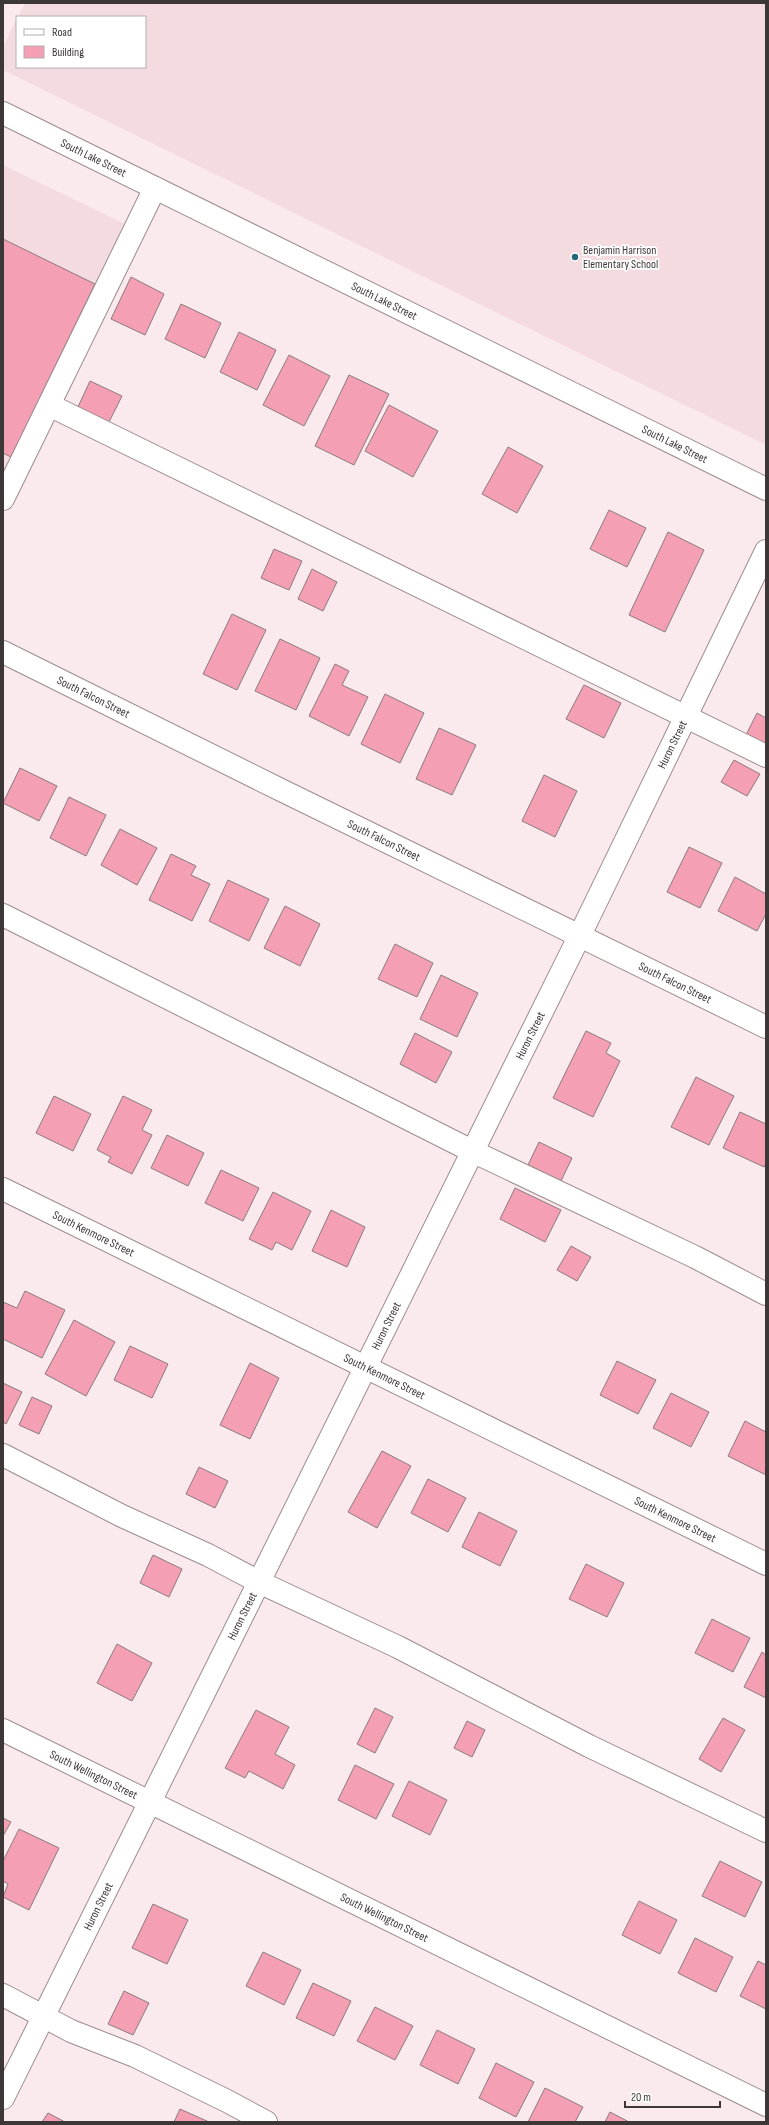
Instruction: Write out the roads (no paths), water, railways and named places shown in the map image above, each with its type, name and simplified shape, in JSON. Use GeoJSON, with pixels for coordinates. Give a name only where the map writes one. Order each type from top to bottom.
{"type":"FeatureCollection","features":[{"type":"Feature","properties":{"kind":"street","name":"South Lake Street"},"geometry":{"type":"LineString","coordinates":[[3,113],[766,489]]}},
{"type":"Feature","properties":{"kind":"street"},"geometry":{"type":"LineString","coordinates":[[3,499],[155,188]]}},
{"type":"Feature","properties":{"kind":"street"},"geometry":{"type":"LineString","coordinates":[[50,405],[766,756]]}},
{"type":"Feature","properties":{"kind":"street","name":"Huron Street"},"geometry":{"type":"LineString","coordinates":[[3,2098],[580,935],[766,551]]}},
{"type":"Feature","properties":{"kind":"street","name":"South Falcon Street"},"geometry":{"type":"LineString","coordinates":[[3,652],[281,790],[766,1027]]}},
{"type":"Feature","properties":{"kind":"street"},"geometry":{"type":"LineString","coordinates":[[3,915],[472,1152],[695,1257],[766,1294]]}},
{"type":"Feature","properties":{"kind":"street","name":"South Kenmore Street"},"geometry":{"type":"LineString","coordinates":[[3,1189],[766,1564]]}},
{"type":"Feature","properties":{"kind":"street"},"geometry":{"type":"LineString","coordinates":[[3,1455],[122,1516],[208,1555],[259,1582],[398,1647],[589,1746],[766,1831]]}},
{"type":"Feature","properties":{"kind":"street","name":"South Wellington Street"},"geometry":{"type":"LineString","coordinates":[[3,1730],[766,2105]]}},
{"type":"Feature","properties":{"kind":"street"},"geometry":{"type":"LineString","coordinates":[[3,1995],[71,2031],[149,2063],[266,2122]]}},
{"type":"Feature","properties":{"kind":"place","name":"Benjamin Harrison Elementary School"},"geometry":{"type":"Point","coordinates":[575,257]}}]}
